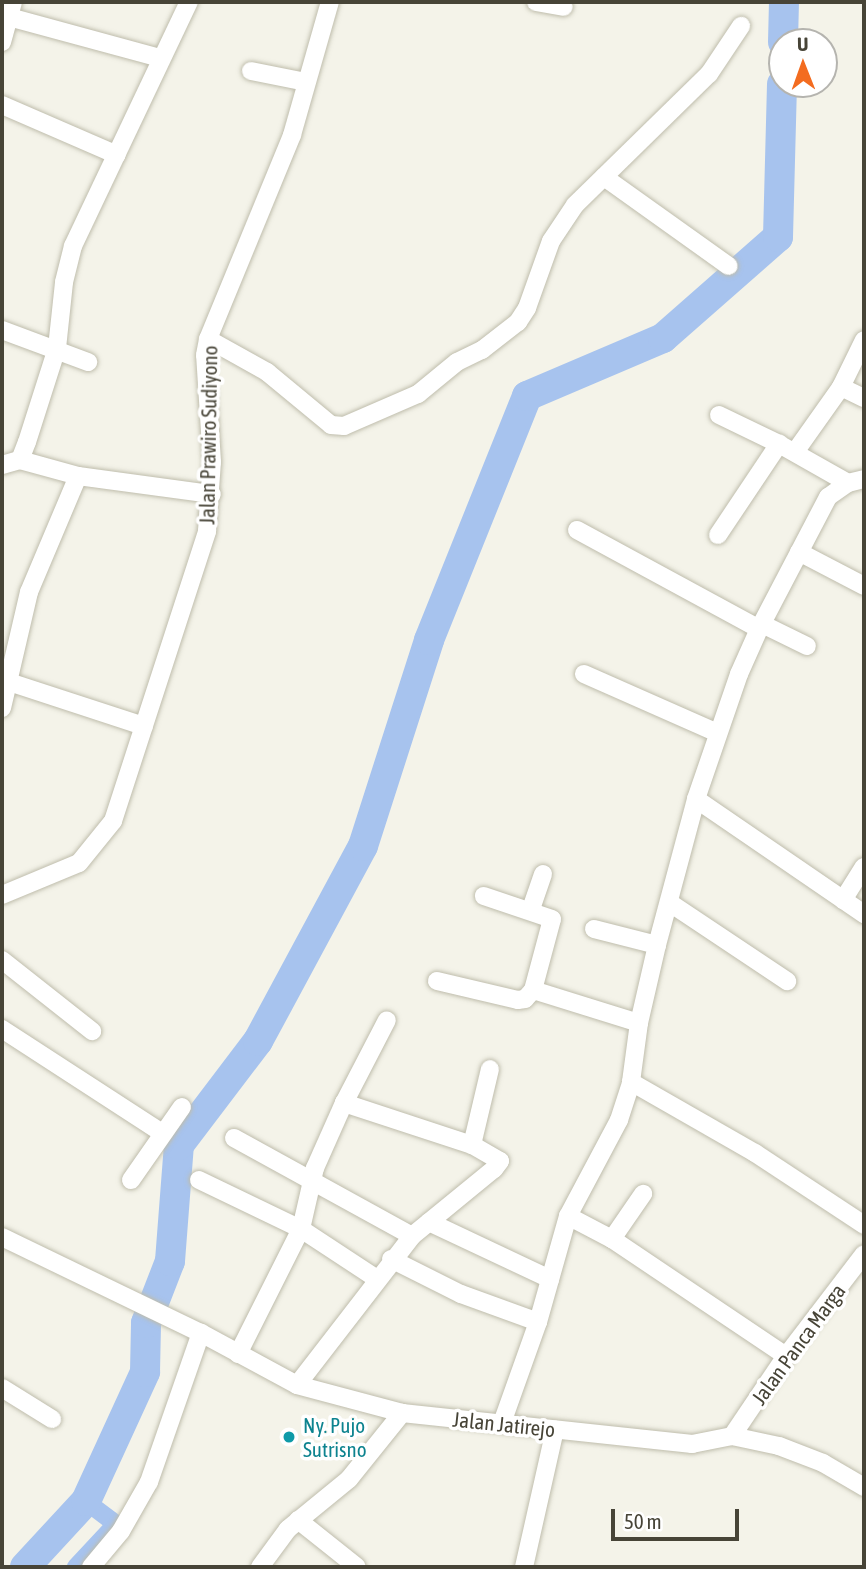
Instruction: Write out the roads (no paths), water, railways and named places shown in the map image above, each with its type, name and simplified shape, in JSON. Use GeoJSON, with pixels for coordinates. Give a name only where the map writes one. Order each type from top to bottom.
{"type":"FeatureCollection","features":[{"type":"Feature","properties":{"kind":"street"},"geometry":{"type":"LineString","coordinates":[[20,460],[57,348],[64,282],[72,246],[189,2]]}},
{"type":"Feature","properties":{"kind":"street","name":"Jalan Prawiro Sudiyono"},"geometry":{"type":"LineString","coordinates":[[2,895],[57,875],[79,863],[113,821],[201,554],[212,494],[205,355],[208,339],[292,135],[330,2]]}},
{"type":"Feature","properties":{"kind":"street"},"geometry":{"type":"LineString","coordinates":[[536,2],[564,8]]}},
{"type":"Feature","properties":{"kind":"street"},"geometry":{"type":"LineString","coordinates":[[2,42],[11,10],[160,58]]}},
{"type":"Feature","properties":{"kind":"street"},"geometry":{"type":"LineString","coordinates":[[208,339],[267,372],[331,425],[344,426],[418,394],[457,362],[502,337],[527,308],[551,241],[575,205],[709,74],[741,26]]}},
{"type":"Feature","properties":{"kind":"street"},"geometry":{"type":"LineString","coordinates":[[251,71],[306,82]]}},
{"type":"Feature","properties":{"kind":"street"},"geometry":{"type":"LineString","coordinates":[[2,105],[117,155]]}},
{"type":"Feature","properties":{"kind":"street"},"geometry":{"type":"LineString","coordinates":[[604,177],[729,266]]}},
{"type":"Feature","properties":{"kind":"street"},"geometry":{"type":"LineString","coordinates":[[2,330],[57,348],[88,362]]}},
{"type":"Feature","properties":{"kind":"street"},"geometry":{"type":"LineString","coordinates":[[718,535],[787,448],[841,387],[864,341]]}},
{"type":"Feature","properties":{"kind":"street"},"geometry":{"type":"LineString","coordinates":[[841,387],[864,398]]}},
{"type":"Feature","properties":{"kind":"street"},"geometry":{"type":"LineString","coordinates":[[719,415],[856,481]]}},
{"type":"Feature","properties":{"kind":"street"},"geometry":{"type":"LineString","coordinates":[[2,466],[20,460],[78,476],[212,494]]}},
{"type":"Feature","properties":{"kind":"street"},"geometry":{"type":"LineString","coordinates":[[2,708],[29,592],[78,476]]}},
{"type":"Feature","properties":{"kind":"street"},"geometry":{"type":"LineString","coordinates":[[502,1423],[538,1322],[568,1216],[619,1120],[631,1082],[639,1023],[657,944],[696,799],[718,733],[760,626],[828,497],[856,481]]}},
{"type":"Feature","properties":{"kind":"street"},"geometry":{"type":"LineString","coordinates":[[577,530],[760,626],[807,646]]}},
{"type":"Feature","properties":{"kind":"street"},"geometry":{"type":"LineString","coordinates":[[799,552],[858,586],[864,586]]}},
{"type":"Feature","properties":{"kind":"street"},"geometry":{"type":"LineString","coordinates":[[584,674],[718,733]]}},
{"type":"Feature","properties":{"kind":"street"},"geometry":{"type":"LineString","coordinates":[[9,682],[144,726]]}},
{"type":"Feature","properties":{"kind":"street"},"geometry":{"type":"LineString","coordinates":[[696,799],[864,914]]}},
{"type":"Feature","properties":{"kind":"street"},"geometry":{"type":"LineString","coordinates":[[843,900],[864,867]]}},
{"type":"Feature","properties":{"kind":"street"},"geometry":{"type":"LineString","coordinates":[[531,909],[543,874]]}},
{"type":"Feature","properties":{"kind":"street"},"geometry":{"type":"LineString","coordinates":[[437,981],[518,1000],[525,999],[533,990],[553,921],[548,915],[484,896]]}},
{"type":"Feature","properties":{"kind":"street"},"geometry":{"type":"LineString","coordinates":[[670,903],[787,981]]}},
{"type":"Feature","properties":{"kind":"street"},"geometry":{"type":"LineString","coordinates":[[594,929],[657,944]]}},
{"type":"Feature","properties":{"kind":"street"},"geometry":{"type":"LineString","coordinates":[[2,960],[92,1031]]}},
{"type":"Feature","properties":{"kind":"street"},"geometry":{"type":"LineString","coordinates":[[533,990],[639,1023]]}},
{"type":"Feature","properties":{"kind":"street"},"geometry":{"type":"LineString","coordinates":[[238,1354],[300,1229],[312,1180],[344,1103],[387,1020]]}},
{"type":"Feature","properties":{"kind":"street"},"geometry":{"type":"LineString","coordinates":[[2,1029],[162,1133]]}},
{"type":"Feature","properties":{"kind":"street"},"geometry":{"type":"LineString","coordinates":[[472,1145],[490,1069]]}},
{"type":"Feature","properties":{"kind":"street"},"geometry":{"type":"LineString","coordinates":[[631,1082],[755,1153],[864,1225]]}},
{"type":"Feature","properties":{"kind":"street"},"geometry":{"type":"LineString","coordinates":[[297,1385],[391,1259],[412,1236],[499,1165],[498,1158],[472,1145],[344,1103]]}},
{"type":"Feature","properties":{"kind":"street"},"geometry":{"type":"LineString","coordinates":[[131,1180],[182,1107]]}},
{"type":"Feature","properties":{"kind":"street"},"geometry":{"type":"LineString","coordinates":[[234,1138],[412,1236]]}},
{"type":"Feature","properties":{"kind":"street"},"geometry":{"type":"LineString","coordinates":[[199,1180],[300,1229],[377,1279]]}},
{"type":"Feature","properties":{"kind":"street"},"geometry":{"type":"LineString","coordinates":[[612,1239],[643,1194]]}},
{"type":"Feature","properties":{"kind":"street"},"geometry":{"type":"LineString","coordinates":[[568,1216],[612,1239],[786,1356]]}},
{"type":"Feature","properties":{"kind":"street"},"geometry":{"type":"LineString","coordinates":[[429,1222],[550,1279]]}},
{"type":"Feature","properties":{"kind":"street","name":"Jalan Jatirejo"},"geometry":{"type":"LineString","coordinates":[[2,1237],[201,1333],[297,1385],[402,1413],[692,1444],[732,1436],[779,1446],[823,1463],[864,1487]]}},
{"type":"Feature","properties":{"kind":"street","name":"Jalan Panca Marga"},"geometry":{"type":"LineString","coordinates":[[732,1436],[786,1356],[864,1254]]}},
{"type":"Feature","properties":{"kind":"street"},"geometry":{"type":"LineString","coordinates":[[391,1259],[461,1294],[538,1322]]}},
{"type":"Feature","properties":{"kind":"street"},"geometry":{"type":"LineString","coordinates":[[92,1567],[121,1531],[149,1482],[201,1333]]}},
{"type":"Feature","properties":{"kind":"street"},"geometry":{"type":"LineString","coordinates":[[2,1388],[52,1419]]}},
{"type":"Feature","properties":{"kind":"street"},"geometry":{"type":"LineString","coordinates":[[260,1567],[298,1520],[349,1479],[402,1413]]}},
{"type":"Feature","properties":{"kind":"street"},"geometry":{"type":"LineString","coordinates":[[524,1567],[555,1429]]}},
{"type":"Feature","properties":{"kind":"street"},"geometry":{"type":"LineString","coordinates":[[298,1520],[356,1567]]}},
{"type":"Feature","properties":{"kind":"waterway"},"geometry":{"type":"LineString","coordinates":[[783,28],[784,2]]}},
{"type":"Feature","properties":{"kind":"waterway"},"geometry":{"type":"LineString","coordinates":[[25,1567],[86,1501],[145,1372],[146,1323],[170,1261],[179,1145],[258,1041],[363,846],[429,640],[527,396],[663,338],[778,237],[782,98]]}},
{"type":"Feature","properties":{"kind":"waterway"},"geometry":{"type":"LineString","coordinates":[[76,1567],[116,1524],[86,1501]]}},
{"type":"Feature","properties":{"kind":"place","name":"Ny. Pujo Sutrisno"},"geometry":{"type":"Point","coordinates":[289,1437]}}]}
